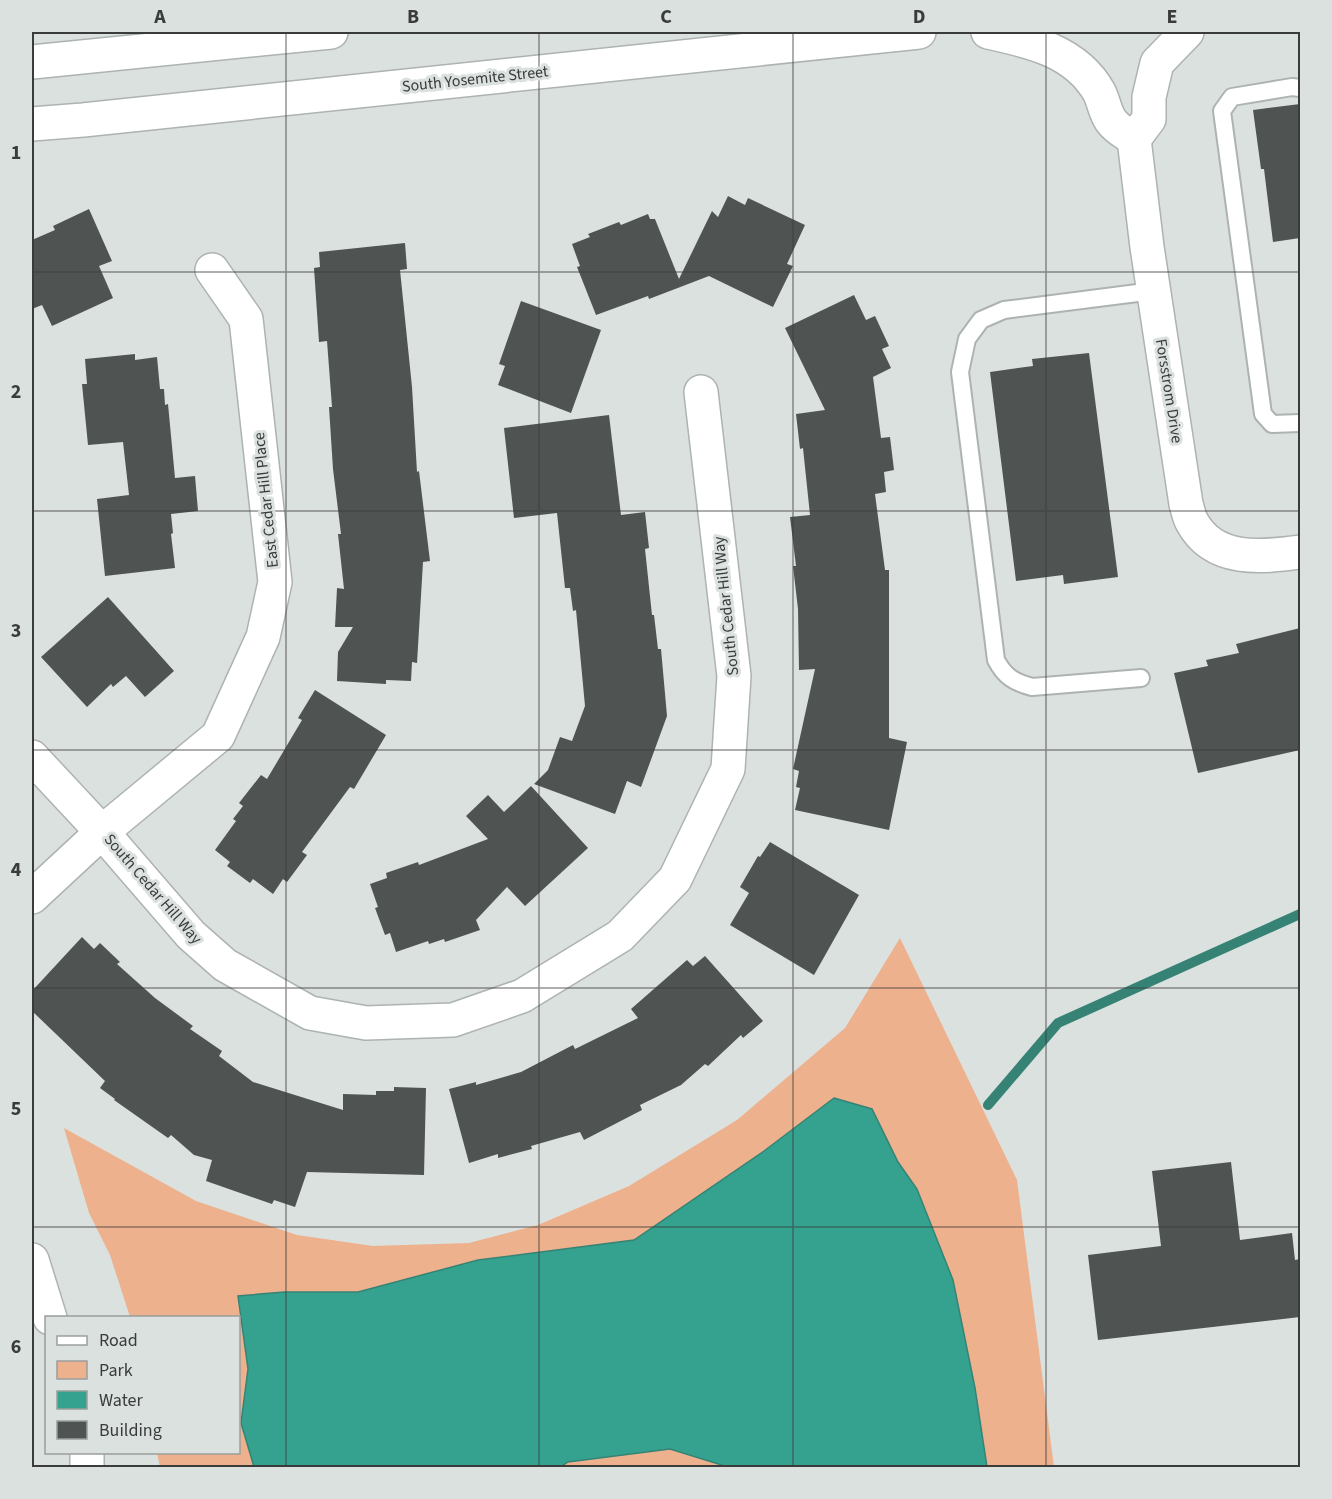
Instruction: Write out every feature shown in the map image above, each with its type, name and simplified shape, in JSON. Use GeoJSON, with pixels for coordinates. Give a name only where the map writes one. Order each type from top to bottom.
{"type":"FeatureCollection","features":[{"type":"Feature","properties":{"kind":"street"},"geometry":{"type":"LineString","coordinates":[[32,62],[330,32]]}},
{"type":"Feature","properties":{"kind":"street","name":"South Yosemite Street"},"geometry":{"type":"LineString","coordinates":[[32,124],[874,34],[919,32]]}},
{"type":"Feature","properties":{"kind":"street"},"geometry":{"type":"LineString","coordinates":[[988,32],[1034,42],[1067,58],[1099,91],[1111,122],[1134,139],[1149,119],[1149,97],[1157,63],[1187,32]]}},
{"type":"Feature","properties":{"kind":"street","name":"Forsstrom Drive"},"geometry":{"type":"LineString","coordinates":[[1134,139],[1153,291],[1186,504],[1192,522],[1208,541],[1229,553],[1260,557],[1300,552]]}},
{"type":"Feature","properties":{"kind":"street","name":"East Cedar Hill Place"},"geometry":{"type":"LineString","coordinates":[[32,897],[102,832],[218,736],[263,637],[275,582],[246,319],[212,270]]}},
{"type":"Feature","properties":{"kind":"street","name":"South Cedar Hill Way"},"geometry":{"type":"LineString","coordinates":[[32,757],[102,832],[191,935],[225,965],[310,1013],[366,1023],[453,1020],[522,996],[620,936],[675,879],[728,769],[734,676],[701,392]]}},
{"type":"Feature","properties":{"kind":"street"},"geometry":{"type":"LineString","coordinates":[[32,1260],[50,1316]]}},
{"type":"Feature","properties":{"kind":"lane"},"geometry":{"type":"LineString","coordinates":[[1297,423],[1272,424],[1263,414],[1222,111],[1232,97],[1292,87],[1300,88]]}},
{"type":"Feature","properties":{"kind":"lane"},"geometry":{"type":"LineString","coordinates":[[1141,678],[1032,687],[1017,683],[1002,670],[996,660],[960,372],[968,339],[981,320],[1004,310],[1153,291]]}},
{"type":"Feature","properties":{"kind":"green space"},"geometry":{"type":"Polygon","coordinates":[[[900,938],[1017,1180],[1054,1467],[987,1467],[975,1388],[953,1280],[917,1189],[898,1162],[834,1098],[764,1151],[634,1240],[478,1260],[358,1292],[284,1292],[239,1296],[248,1369],[241,1423],[254,1467],[160,1467],[157,1454],[240,1454],[240,1316],[130,1316],[110,1255],[89,1213],[64,1128],[196,1201],[297,1235],[373,1246],[469,1243],[538,1225],[629,1186],[737,1120],[845,1028],[900,938]]]}},
{"type":"Feature","properties":{"kind":"green space"},"geometry":{"type":"Polygon","coordinates":[[[670,1449],[728,1467],[559,1468],[567,1462],[670,1449]]]}},
{"type":"Feature","properties":{"kind":"water"},"geometry":{"type":"Polygon","coordinates":[[[834,1098],[872,1109],[898,1162],[917,1189],[953,1280],[975,1388],[987,1467],[728,1467],[670,1449],[568,1462],[559,1468],[254,1467],[241,1423],[248,1369],[238,1296],[284,1292],[358,1292],[478,1260],[634,1240],[764,1151],[834,1098]]]}},
{"type":"Feature","properties":{"kind":"building"},"geometry":{"type":"Polygon","coordinates":[[[1300,104],[1300,238],[1273,242],[1264,169],[1261,169],[1253,110],[1300,104]]]}},
{"type":"Feature","properties":{"kind":"building"},"geometry":{"type":"Polygon","coordinates":[[[728,196],[745,205],[748,198],[805,225],[787,264],[793,266],[773,307],[709,276],[649,299],[648,296],[596,315],[577,267],[580,266],[572,244],[590,237],[588,234],[619,222],[621,225],[648,214],[650,219],[655,219],[679,279],[712,211],[718,217],[728,196]]]}},
{"type":"Feature","properties":{"kind":"building"},"geometry":{"type":"Polygon","coordinates":[[[89,209],[112,261],[99,266],[113,298],[52,326],[42,305],[32,309],[32,240],[55,230],[53,226],[89,209]]]}},
{"type":"Feature","properties":{"kind":"building"},"geometry":{"type":"Polygon","coordinates":[[[405,243],[407,269],[400,270],[412,387],[417,472],[419,471],[430,561],[423,562],[417,663],[412,662],[411,681],[386,680],[386,684],[337,681],[338,652],[353,627],[335,627],[337,588],[344,589],[338,534],[341,534],[333,469],[329,407],[332,407],[327,341],[319,342],[314,268],[320,267],[319,252],[405,243]]]}},
{"type":"Feature","properties":{"kind":"building"},"geometry":{"type":"Polygon","coordinates":[[[854,295],[866,320],[875,316],[889,346],[882,349],[891,368],[873,377],[881,438],[890,437],[894,470],[884,472],[886,492],[875,494],[885,570],[889,570],[889,738],[907,742],[889,830],[795,810],[800,788],[796,787],[799,771],[793,769],[815,669],[799,670],[798,609],[793,566],[796,566],[790,517],[810,515],[803,448],[800,449],[796,414],[825,410],[785,328],[854,295]]]}},
{"type":"Feature","properties":{"kind":"building"},"geometry":{"type":"Polygon","coordinates":[[[521,301],[601,330],[571,413],[498,385],[505,366],[499,364],[521,301]]]}},
{"type":"Feature","properties":{"kind":"building"},"geometry":{"type":"Polygon","coordinates":[[[1089,353],[1118,577],[1064,584],[1063,575],[1016,581],[990,372],[1033,366],[1032,359],[1089,353]]]}},
{"type":"Feature","properties":{"kind":"building"},"geometry":{"type":"Polygon","coordinates":[[[135,354],[135,360],[157,357],[160,389],[164,389],[165,405],[168,404],[175,478],[195,476],[198,511],[171,514],[175,568],[105,576],[97,499],[129,495],[123,442],[88,445],[82,384],[87,384],[85,359],[135,354]]]}},
{"type":"Feature","properties":{"kind":"building"},"geometry":{"type":"Polygon","coordinates":[[[609,415],[621,515],[645,512],[649,548],[645,549],[652,615],[654,615],[658,649],[661,649],[667,716],[641,787],[627,781],[615,814],[534,784],[548,770],[560,737],[572,741],[585,706],[576,610],[573,611],[570,588],[565,588],[557,513],[514,518],[504,428],[609,415]]]}},
{"type":"Feature","properties":{"kind":"building"},"geometry":{"type":"Polygon","coordinates":[[[108,597],[174,671],[145,697],[126,676],[113,687],[111,684],[87,707],[41,657],[108,597]]]}},
{"type":"Feature","properties":{"kind":"building"},"geometry":{"type":"Polygon","coordinates":[[[1300,628],[1300,750],[1198,773],[1174,673],[1208,666],[1206,660],[1239,653],[1236,644],[1300,628]]]}},
{"type":"Feature","properties":{"kind":"building"},"geometry":{"type":"Polygon","coordinates":[[[315,690],[386,735],[354,789],[350,787],[302,852],[307,855],[287,882],[283,879],[273,894],[253,879],[250,883],[227,866],[230,862],[215,850],[236,821],[233,819],[243,806],[239,803],[261,775],[267,779],[302,720],[298,718],[315,690]]]}},
{"type":"Feature","properties":{"kind":"building"},"geometry":{"type":"Polygon","coordinates":[[[531,786],[588,848],[525,906],[507,887],[476,920],[480,930],[445,942],[444,939],[429,944],[428,941],[396,952],[390,933],[385,935],[375,908],[378,907],[370,884],[387,878],[386,873],[418,862],[419,865],[488,839],[466,816],[488,795],[504,812],[531,786]]]}},
{"type":"Feature","properties":{"kind":"building"},"geometry":{"type":"Polygon","coordinates":[[[770,842],[859,895],[814,975],[730,925],[749,893],[740,887],[758,856],[760,857],[770,842]]]}},
{"type":"Feature","properties":{"kind":"building"},"geometry":{"type":"Polygon","coordinates":[[[82,937],[94,949],[100,943],[120,962],[117,964],[155,998],[193,1026],[190,1029],[222,1051],[219,1056],[253,1082],[343,1110],[343,1094],[376,1095],[376,1091],[394,1091],[394,1087],[426,1088],[424,1175],[307,1172],[295,1207],[274,1200],[272,1204],[206,1181],[212,1160],[194,1155],[171,1135],[168,1138],[114,1100],[100,1088],[105,1081],[32,1011],[32,991],[82,937]]]}},
{"type":"Feature","properties":{"kind":"building"},"geometry":{"type":"Polygon","coordinates":[[[705,956],[763,1021],[743,1038],[741,1035],[708,1066],[705,1064],[681,1085],[640,1105],[642,1110],[584,1140],[580,1132],[531,1146],[532,1149],[498,1158],[498,1154],[469,1163],[449,1089],[476,1082],[476,1085],[521,1072],[573,1045],[575,1049],[638,1018],[631,1009],[687,960],[693,966],[705,956]]]}},
{"type":"Feature","properties":{"kind":"building"},"geometry":{"type":"Polygon","coordinates":[[[1231,1162],[1240,1240],[1292,1233],[1295,1260],[1300,1259],[1300,1317],[1098,1340],[1088,1255],[1161,1246],[1152,1171],[1231,1162]]]}},
{"type":"Feature","properties":{"kind":"waterway"},"geometry":{"type":"LineString","coordinates":[[988,1105],[1058,1023],[1300,914]]}}]}
